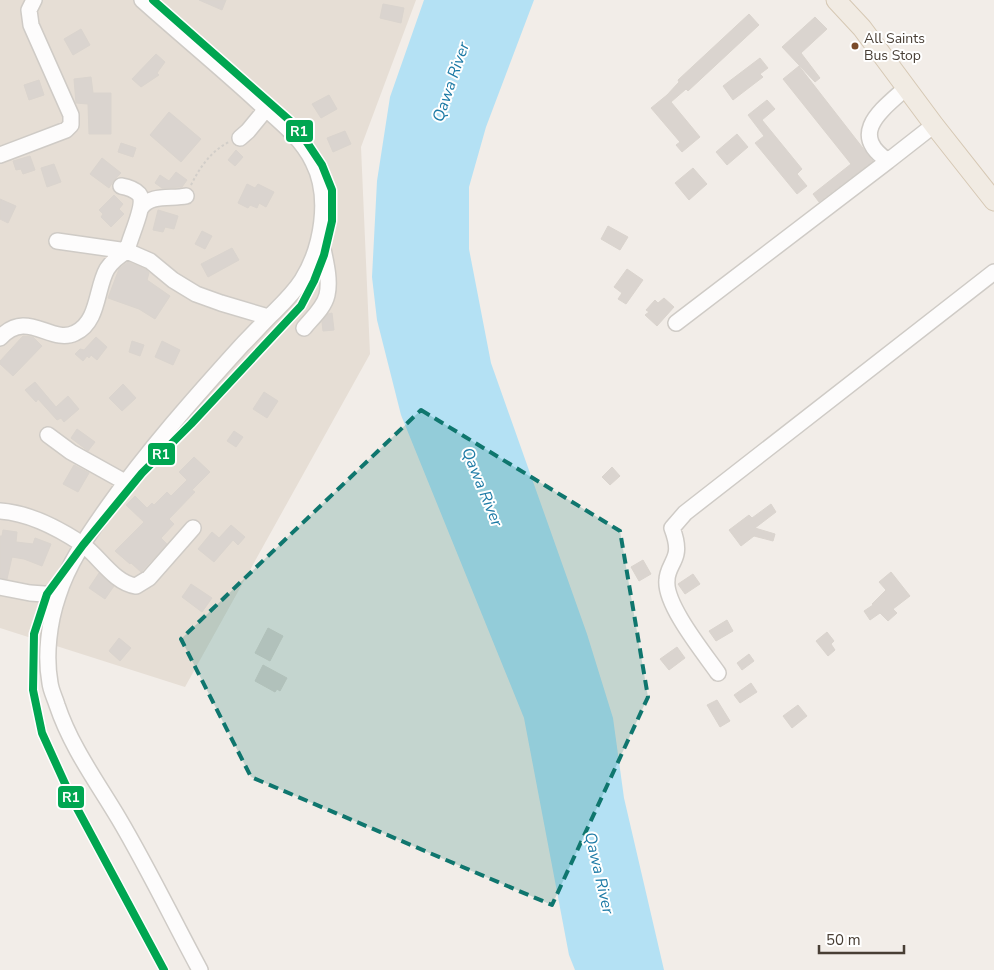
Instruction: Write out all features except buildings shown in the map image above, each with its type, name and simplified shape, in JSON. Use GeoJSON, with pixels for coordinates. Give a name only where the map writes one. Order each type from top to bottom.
{"type":"FeatureCollection","features":[{"type":"Feature","properties":{"kind":"main road"},"geometry":{"type":"LineString","coordinates":[[836,0],[862,28],[934,125],[994,201]]}},
{"type":"Feature","properties":{"kind":"street"},"geometry":{"type":"LineString","coordinates":[[0,156],[66,130],[71,124],[71,114],[31,25],[29,10],[34,0]]}},
{"type":"Feature","properties":{"kind":"street"},"geometry":{"type":"LineString","coordinates":[[142,0],[266,109],[305,147],[315,166],[320,183],[322,201],[320,235],[316,252],[292,295],[268,317],[192,399],[125,482],[82,545],[69,569],[58,595],[52,622],[48,651],[50,684],[63,721],[80,756],[120,822],[200,970]]}},
{"type":"Feature","properties":{"kind":"street"},"geometry":{"type":"LineString","coordinates":[[888,161],[871,145],[868,134],[869,128],[872,122],[907,87]]}},
{"type":"Feature","properties":{"kind":"street"},"geometry":{"type":"LineString","coordinates":[[240,138],[266,109]]}},
{"type":"Feature","properties":{"kind":"street"},"geometry":{"type":"LineString","coordinates":[[676,323],[934,125]]}},
{"type":"Feature","properties":{"kind":"street"},"geometry":{"type":"LineString","coordinates":[[0,338],[18,327],[33,326],[61,336],[75,334],[84,327],[93,312],[107,270],[115,259],[127,251],[141,208],[142,199],[138,193],[130,188],[121,186]]}},
{"type":"Feature","properties":{"kind":"street"},"geometry":{"type":"LineString","coordinates":[[141,208],[149,200],[186,196]]}},
{"type":"Feature","properties":{"kind":"street"},"geometry":{"type":"LineString","coordinates":[[304,328],[321,308],[327,296],[328,279],[320,235]]}},
{"type":"Feature","properties":{"kind":"street"},"geometry":{"type":"LineString","coordinates":[[58,241],[127,251],[150,262],[173,280],[196,294],[221,304],[268,317]]}},
{"type":"Feature","properties":{"kind":"street"},"geometry":{"type":"LineString","coordinates":[[718,674],[684,626],[668,590],[666,580],[676,553],[676,538],[672,528],[685,513],[994,272]]}},
{"type":"Feature","properties":{"kind":"street"},"geometry":{"type":"LineString","coordinates":[[48,435],[72,452],[125,482]]}},
{"type":"Feature","properties":{"kind":"street"},"geometry":{"type":"LineString","coordinates":[[0,511],[23,514],[47,525],[82,545],[123,582],[136,586],[149,578],[193,528]]}},
{"type":"Feature","properties":{"kind":"street"},"geometry":{"type":"LineString","coordinates":[[0,587],[30,593],[58,595]]}},
{"type":"Feature","properties":{"kind":"path"},"geometry":{"type":"LineString","coordinates":[[186,196],[207,159],[226,143],[240,138]]}},
{"type":"Feature","properties":{"kind":"highlighted area"},"geometry":{"type":"Polygon","coordinates":[[[421,410],[620,531],[648,697],[552,905],[251,777],[181,639],[421,410]]]}},
{"type":"Feature","properties":{"kind":"shaded area"},"geometry":{"type":"Polygon","coordinates":[[[0,0],[416,0],[361,147],[370,354],[185,687],[0,628],[0,0]]]}},
{"type":"Feature","properties":{"kind":"water","name":"Qawa River"},"geometry":{"type":"Polygon","coordinates":[[[424,0],[534,0],[486,127],[469,187],[469,249],[491,363],[587,634],[613,718],[624,798],[664,970],[575,970],[569,955],[524,718],[401,415],[377,320],[372,277],[377,181],[390,97],[424,0]]]}},
{"type":"Feature","properties":{"kind":"transit line","name":"R1"},"geometry":{"type":"LineString","coordinates":[[153,0],[296,126],[322,165],[332,190],[332,221],[324,255],[314,281],[301,306],[191,424],[142,473],[83,545],[47,594],[34,634],[33,690],[42,733],[72,799],[164,970]]}},
{"type":"Feature","properties":{"kind":"place","name":"All Saints Bus Stop"},"geometry":{"type":"Point","coordinates":[855,46]}}]}
